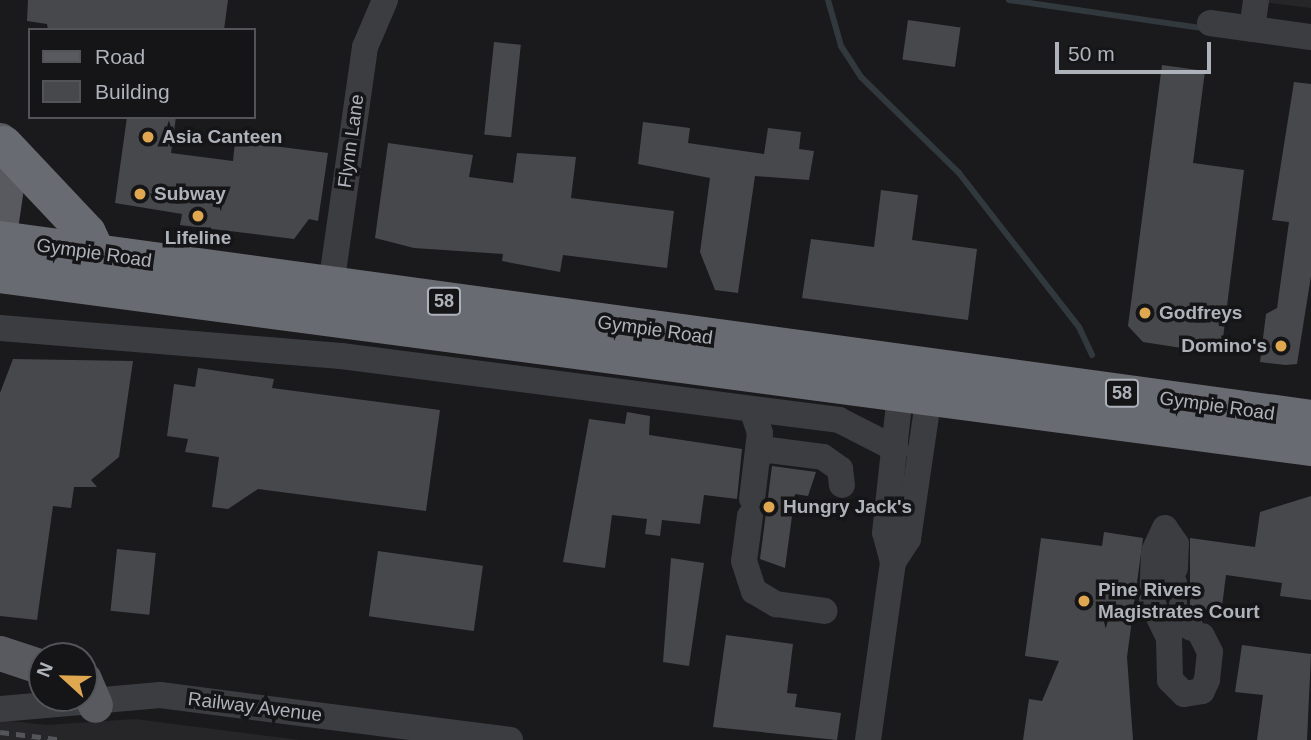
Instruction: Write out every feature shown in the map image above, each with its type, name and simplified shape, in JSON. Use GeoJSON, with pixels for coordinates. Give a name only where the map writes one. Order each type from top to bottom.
{"type":"FeatureCollection","features":[{"type":"Feature","properties":{"kind":"highway"},"geometry":{"type":"LineString","coordinates":[[2,143],[87,233],[97,254]]}},
{"type":"Feature","properties":{"kind":"highway","name":"Gympie Road"},"geometry":{"type":"LineString","coordinates":[[0,240],[331,286],[1311,447]]}},
{"type":"Feature","properties":{"kind":"highway","name":"Gympie Road"},"geometry":{"type":"LineString","coordinates":[[0,274],[755,373],[916,381],[1311,419]]}},
{"type":"Feature","properties":{"kind":"main road"},"geometry":{"type":"LineString","coordinates":[[0,228],[8,187],[2,143]]}},
{"type":"Feature","properties":{"kind":"main road"},"geometry":{"type":"LineString","coordinates":[[0,653],[28,662]]}},
{"type":"Feature","properties":{"kind":"street","name":"Flynn Lane"},"geometry":{"type":"LineString","coordinates":[[331,286],[365,47],[385,0]]}},
{"type":"Feature","properties":{"kind":"street"},"geometry":{"type":"LineString","coordinates":[[1243,0],[1246,28]]}},
{"type":"Feature","properties":{"kind":"street"},"geometry":{"type":"LineString","coordinates":[[1246,28],[1256,0]]}},
{"type":"Feature","properties":{"kind":"street"},"geometry":{"type":"LineString","coordinates":[[1210,23],[1311,37]]}},
{"type":"Feature","properties":{"kind":"street"},"geometry":{"type":"LineString","coordinates":[[296,313],[341,356]]}},
{"type":"Feature","properties":{"kind":"street"},"geometry":{"type":"LineString","coordinates":[[0,328],[341,356],[854,424],[896,449]]}},
{"type":"Feature","properties":{"kind":"street"},"geometry":{"type":"LineString","coordinates":[[704,404],[755,373]]}},
{"type":"Feature","properties":{"kind":"street"},"geometry":{"type":"LineString","coordinates":[[868,740],[893,562],[885,533],[896,449],[916,381]]}},
{"type":"Feature","properties":{"kind":"street"},"geometry":{"type":"LineString","coordinates":[[893,562],[908,539],[916,381]]}},
{"type":"Feature","properties":{"kind":"street"},"geometry":{"type":"LineString","coordinates":[[753,411],[761,433],[751,508],[748,583],[776,604],[826,603]]}},
{"type":"Feature","properties":{"kind":"street"},"geometry":{"type":"LineString","coordinates":[[758,454],[769,450],[822,457],[840,469],[842,485]]}},
{"type":"Feature","properties":{"kind":"street"},"geometry":{"type":"LineString","coordinates":[[1165,528],[1176,544],[1174,612],[1196,632],[1210,652],[1207,680],[1202,691],[1184,694],[1170,681],[1169,638],[1152,603],[1154,552],[1165,528]]}},
{"type":"Feature","properties":{"kind":"street","name":"Railway Avenue"},"geometry":{"type":"LineString","coordinates":[[98,692],[190,698],[510,740]]}},
{"type":"Feature","properties":{"kind":"street","name":"Railway Avenue"},"geometry":{"type":"LineString","coordinates":[[0,709],[28,704]]}},
{"type":"Feature","properties":{"kind":"shaded area"},"geometry":{"type":"Polygon","coordinates":[[[1247,0],[1311,0],[1311,8],[1247,0]]]}},
{"type":"Feature","properties":{"kind":"shaded area"},"geometry":{"type":"Polygon","coordinates":[[[135,719],[300,740],[0,740],[0,720],[47,725],[135,719]]]}},
{"type":"Feature","properties":{"kind":"building"},"geometry":{"type":"Polygon","coordinates":[[[28,0],[228,0],[224,28],[48,28],[47,24],[27,21],[28,0]]]}},
{"type":"Feature","properties":{"kind":"building"},"geometry":{"type":"Polygon","coordinates":[[[908,20],[960,27],[955,67],[902,60],[908,20]]]}},
{"type":"Feature","properties":{"kind":"building"},"geometry":{"type":"Polygon","coordinates":[[[494,42],[521,45],[511,137],[484,134],[494,42]]]}},
{"type":"Feature","properties":{"kind":"building"},"geometry":{"type":"Polygon","coordinates":[[[1162,65],[1205,71],[1193,163],[1244,170],[1221,354],[1143,342],[1128,326],[1162,65]]]}},
{"type":"Feature","properties":{"kind":"building"},"geometry":{"type":"Polygon","coordinates":[[[1294,82],[1311,84],[1311,276],[1297,364],[1286,365],[1260,362],[1266,314],[1277,308],[1289,222],[1272,220],[1294,82]]]}},
{"type":"Feature","properties":{"kind":"building"},"geometry":{"type":"Polygon","coordinates":[[[127,119],[176,119],[171,153],[233,161],[235,141],[328,153],[318,221],[309,219],[294,239],[180,225],[182,214],[115,203],[127,119]]]}},
{"type":"Feature","properties":{"kind":"building"},"geometry":{"type":"Polygon","coordinates":[[[643,122],[690,128],[688,143],[764,154],[768,128],[801,132],[799,149],[814,151],[809,180],[755,176],[738,293],[715,290],[700,252],[710,178],[638,164],[643,122]]]}},
{"type":"Feature","properties":{"kind":"building"},"geometry":{"type":"Polygon","coordinates":[[[388,143],[473,155],[469,177],[513,183],[517,153],[576,157],[571,198],[674,211],[667,268],[563,255],[560,272],[502,261],[503,254],[414,248],[375,238],[388,143]]]}},
{"type":"Feature","properties":{"kind":"building"},"geometry":{"type":"Polygon","coordinates":[[[881,190],[918,195],[912,240],[977,249],[968,320],[802,298],[811,239],[874,247],[881,190]]]}},
{"type":"Feature","properties":{"kind":"building"},"geometry":{"type":"Polygon","coordinates":[[[13,359],[133,361],[119,457],[91,480],[97,487],[74,487],[71,508],[53,506],[37,620],[0,616],[0,393],[13,359]]]}},
{"type":"Feature","properties":{"kind":"building"},"geometry":{"type":"Polygon","coordinates":[[[198,368],[274,379],[272,388],[440,410],[426,511],[258,489],[228,509],[212,507],[219,457],[185,452],[188,439],[167,436],[174,384],[195,387],[198,368]]]}},
{"type":"Feature","properties":{"kind":"building"},"geometry":{"type":"Polygon","coordinates":[[[627,412],[650,416],[649,435],[742,449],[737,499],[704,495],[700,524],[662,520],[660,536],[645,534],[647,519],[612,515],[605,568],[563,562],[589,419],[625,424],[627,412]]]}},
{"type":"Feature","properties":{"kind":"building","name":"Hungry Jack's"},"geometry":{"type":"Polygon","coordinates":[[[772,466],[816,472],[808,496],[795,494],[785,568],[760,559],[772,466]]]}},
{"type":"Feature","properties":{"kind":"building"},"geometry":{"type":"Polygon","coordinates":[[[1311,496],[1311,600],[1280,596],[1282,583],[1226,575],[1221,614],[1190,605],[1190,538],[1255,547],[1260,512],[1311,496]]]}},
{"type":"Feature","properties":{"kind":"building","name":"Pine Rivers Magistrates Court"},"geometry":{"type":"Polygon","coordinates":[[[1104,532],[1143,538],[1127,657],[1133,740],[1023,740],[1029,699],[1042,701],[1059,661],[1025,656],[1041,538],[1102,546],[1104,532]]]}},
{"type":"Feature","properties":{"kind":"building"},"geometry":{"type":"Polygon","coordinates":[[[117,549],[156,553],[149,615],[111,611],[117,549]]]}},
{"type":"Feature","properties":{"kind":"building"},"geometry":{"type":"Polygon","coordinates":[[[378,551],[483,566],[474,631],[369,616],[378,551]]]}},
{"type":"Feature","properties":{"kind":"building"},"geometry":{"type":"Polygon","coordinates":[[[671,558],[704,563],[689,666],[663,662],[671,558]]]}},
{"type":"Feature","properties":{"kind":"building"},"geometry":{"type":"Polygon","coordinates":[[[726,635],[793,644],[787,693],[797,694],[795,707],[841,713],[837,740],[713,727],[726,635]]]}},
{"type":"Feature","properties":{"kind":"building"},"geometry":{"type":"Polygon","coordinates":[[[1242,645],[1311,654],[1307,740],[1257,740],[1263,695],[1235,692],[1242,645]]]}},
{"type":"Feature","properties":{"kind":"waterway"},"geometry":{"type":"LineString","coordinates":[[828,0],[841,46],[861,77],[959,173],[1079,327],[1092,355]]}},
{"type":"Feature","properties":{"kind":"waterway"},"geometry":{"type":"LineString","coordinates":[[1009,0],[1202,28]]}},
{"type":"Feature","properties":{"kind":"railway"},"geometry":{"type":"LineString","coordinates":[[0,732],[64,740]]}},
{"type":"Feature","properties":{"kind":"place","name":"Asia Canteen"},"geometry":{"type":"Point","coordinates":[148,137]}},
{"type":"Feature","properties":{"kind":"place","name":"Subway"},"geometry":{"type":"Point","coordinates":[140,194]}},
{"type":"Feature","properties":{"kind":"place","name":"Lifeline"},"geometry":{"type":"Point","coordinates":[198,216]}},
{"type":"Feature","properties":{"kind":"place","name":"Godfreys"},"geometry":{"type":"Point","coordinates":[1145,313]}},
{"type":"Feature","properties":{"kind":"place","name":"Domino's"},"geometry":{"type":"Point","coordinates":[1281,346]}},
{"type":"Feature","properties":{"kind":"place","name":"Hungry Jack's"},"geometry":{"type":"Point","coordinates":[769,507]}},
{"type":"Feature","properties":{"kind":"place","name":"Pine Rivers Magistrates Court"},"geometry":{"type":"Point","coordinates":[1084,601]}}]}
